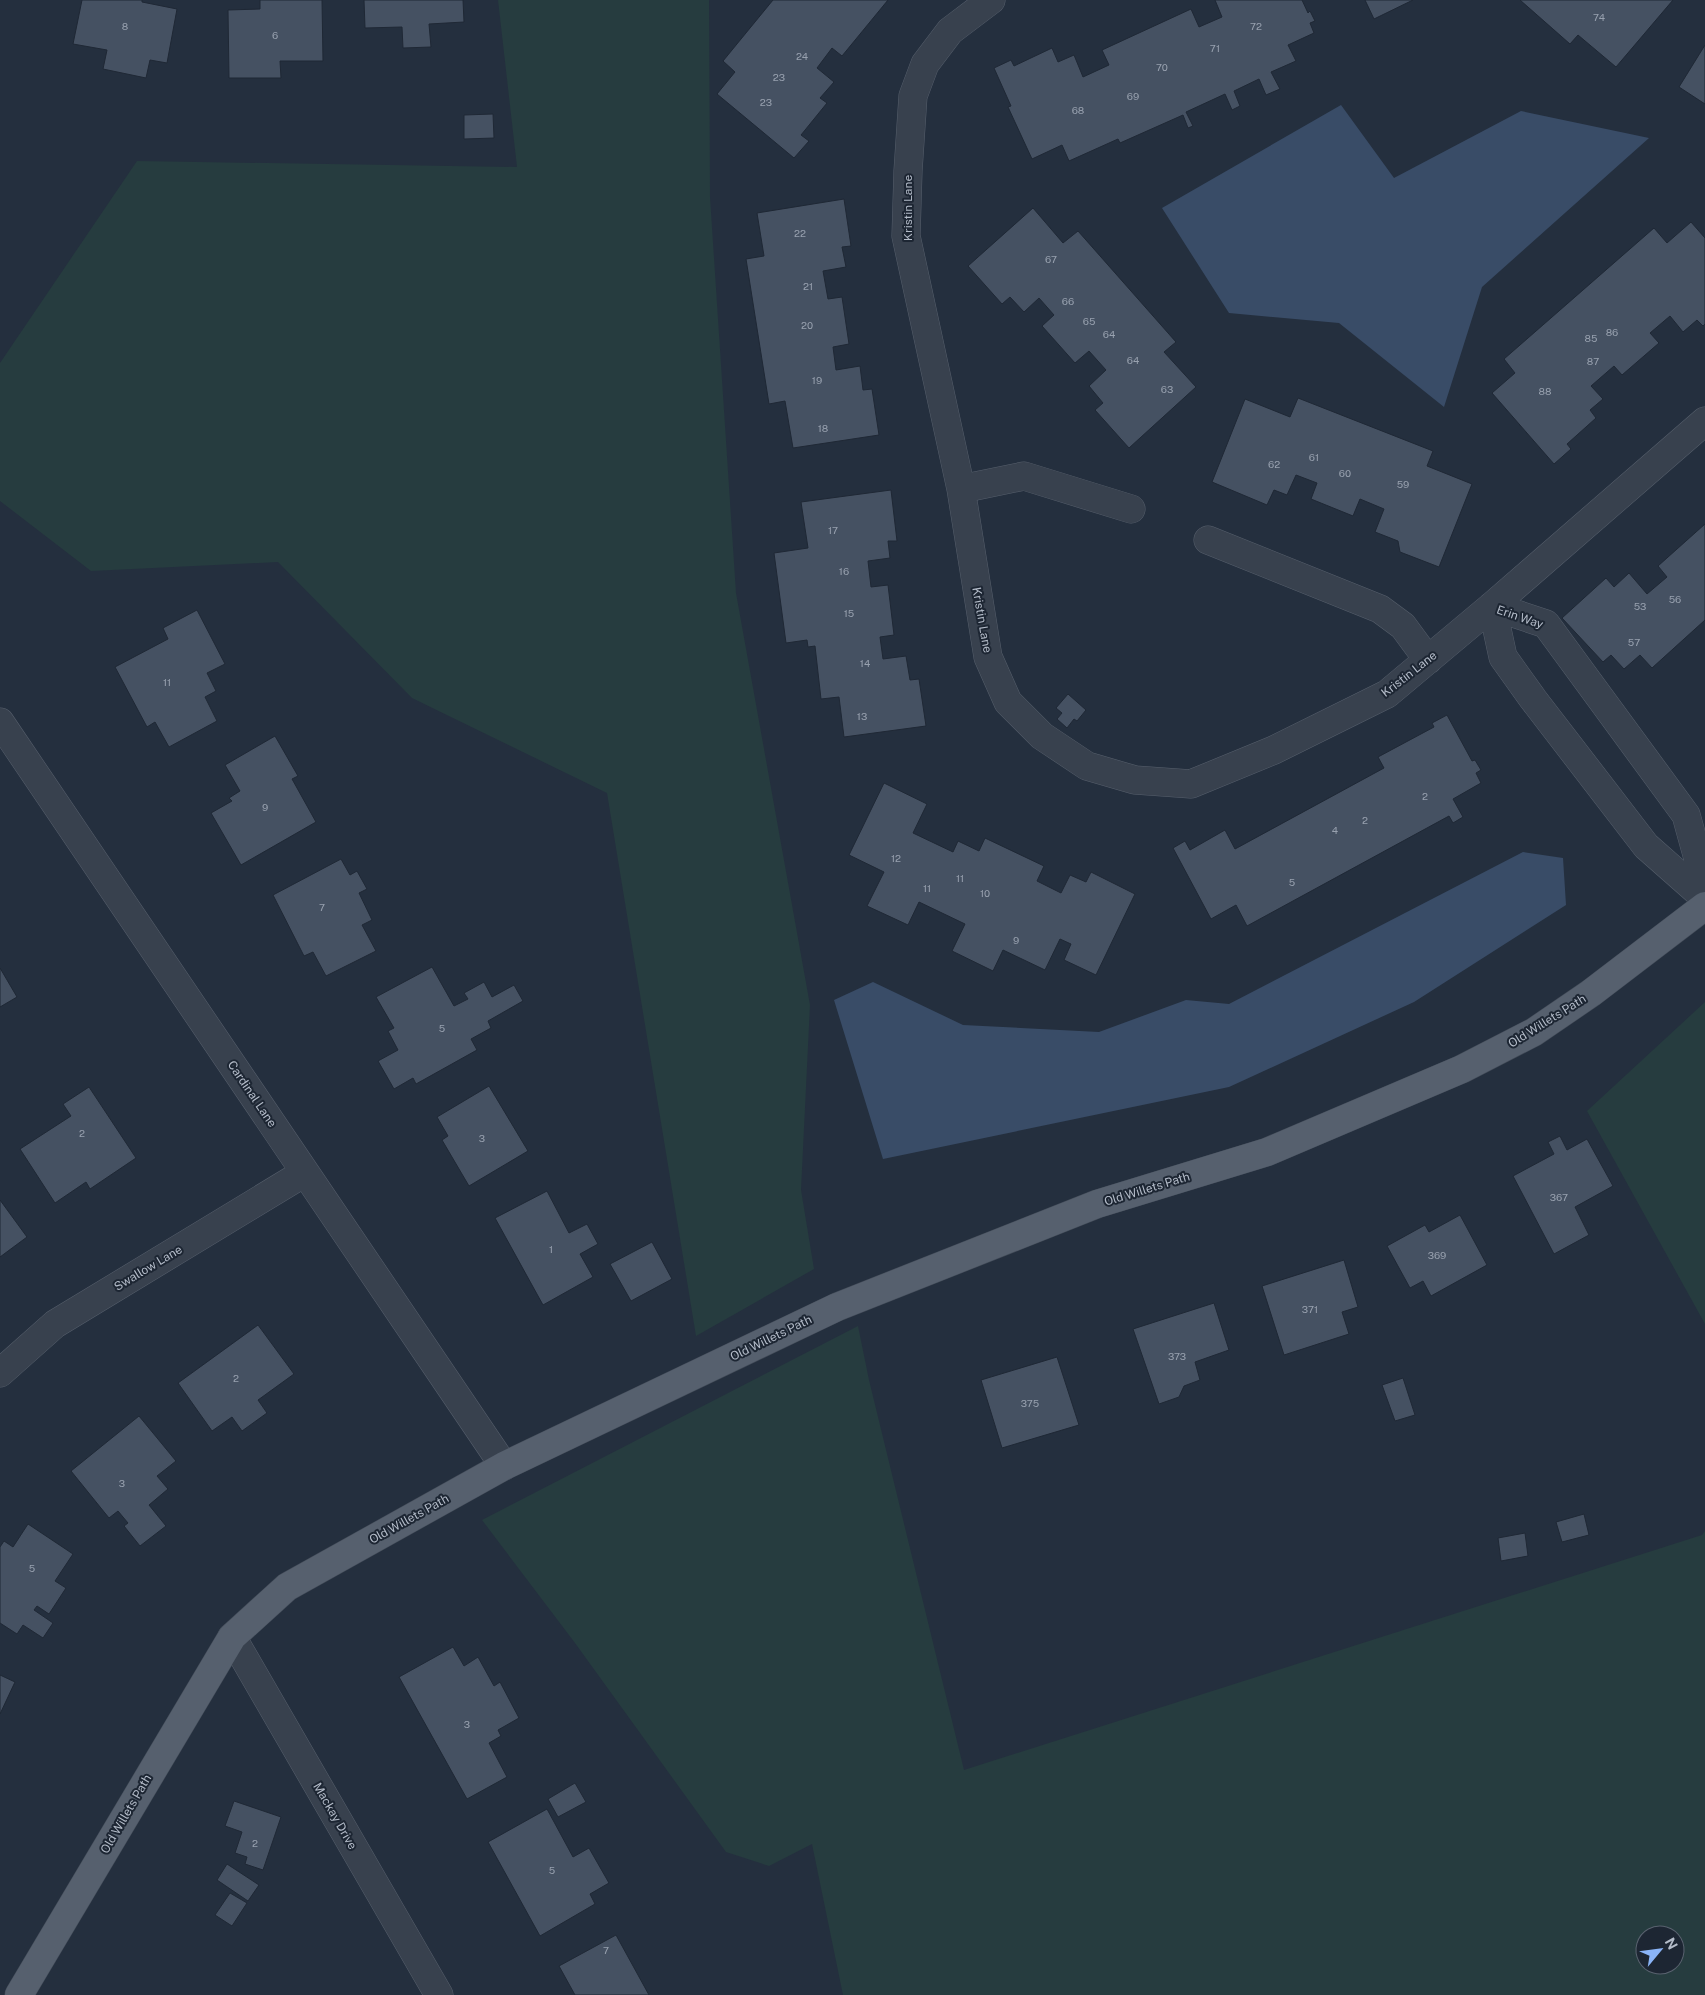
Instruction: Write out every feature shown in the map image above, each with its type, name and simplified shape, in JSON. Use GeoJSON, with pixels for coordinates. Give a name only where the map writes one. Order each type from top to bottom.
{"type":"FeatureCollection","features":[{"type":"Feature","properties":{"kind":"main road","name":"Old Willets Path"},"geometry":{"type":"LineString","coordinates":[[19,1995],[232,1637],[287,1587],[504,1466],[837,1307],[1097,1204],[1267,1152],[1462,1069],[1542,1026],[1591,993],[1705,906]]}},
{"type":"Feature","properties":{"kind":"street","name":"Kristin Lane"},"geometry":{"type":"LineString","coordinates":[[991,0],[950,31],[925,64],[913,96],[906,236],[961,490],[988,657],[1008,702],[1042,736],[1087,766],[1135,780],[1190,784],[1274,750],[1387,694],[1705,422]]}},
{"type":"Feature","properties":{"kind":"street"},"geometry":{"type":"LineString","coordinates":[[961,490],[1024,476],[1131,509]]}},
{"type":"Feature","properties":{"kind":"street"},"geometry":{"type":"LineString","coordinates":[[1208,540],[1380,608],[1403,626],[1428,660]]}},
{"type":"Feature","properties":{"kind":"street","name":"Erin Way"},"geometry":{"type":"LineString","coordinates":[[1492,606],[1546,624],[1686,814],[1705,884]]}},
{"type":"Feature","properties":{"kind":"street","name":"Erin Way"},"geometry":{"type":"LineString","coordinates":[[1492,606],[1504,657],[1533,699],[1646,846],[1705,898]]}},
{"type":"Feature","properties":{"kind":"street","name":"Cardinal Lane"},"geometry":{"type":"LineString","coordinates":[[0,723],[504,1466]]}},
{"type":"Feature","properties":{"kind":"street","name":"Swallow Lane"},"geometry":{"type":"LineString","coordinates":[[0,1373],[55,1324],[304,1173]]}},
{"type":"Feature","properties":{"kind":"street","name":"Mackay Drive"},"geometry":{"type":"LineString","coordinates":[[232,1637],[439,1995]]}},
{"type":"Feature","properties":{"kind":"green space"},"geometry":{"type":"Polygon","coordinates":[[[498,0],[709,0],[710,197],[736,593],[810,1005],[801,1190],[814,1269],[696,1336],[607,793],[412,698],[278,562],[91,571],[0,501],[0,363],[137,161],[517,167],[498,0]]]}},
{"type":"Feature","properties":{"kind":"green space"},"geometry":{"type":"Polygon","coordinates":[[[1705,1002],[1705,1324],[1587,1111],[1705,1002]]]}},
{"type":"Feature","properties":{"kind":"green space"},"geometry":{"type":"Polygon","coordinates":[[[858,1326],[869,1380],[964,1770],[1702,1535],[1705,1531],[1705,1995],[843,1995],[812,1844],[769,1866],[726,1852],[575,1643],[482,1520],[858,1326]]]}},
{"type":"Feature","properties":{"kind":"water"},"geometry":{"type":"Polygon","coordinates":[[[1341,105],[1394,178],[1521,111],[1649,138],[1482,287],[1444,407],[1339,323],[1229,313],[1162,208],[1341,105]]]}},
{"type":"Feature","properties":{"kind":"water"},"geometry":{"type":"Polygon","coordinates":[[[1523,852],[1563,858],[1566,905],[1414,1002],[1229,1087],[883,1159],[834,1000],[873,982],[963,1025],[1099,1032],[1186,1000],[1229,1004],[1523,852]]]}},
{"type":"Feature","properties":{"kind":"building"},"geometry":{"type":"Polygon","coordinates":[[[82,0],[142,0],[142,2],[177,9],[167,63],[150,60],[146,78],[103,69],[107,50],[73,44],[82,0]]]}},
{"type":"Feature","properties":{"kind":"building"},"geometry":{"type":"Polygon","coordinates":[[[260,0],[322,0],[323,61],[280,61],[281,78],[229,78],[228,10],[260,9],[260,0]]]}},
{"type":"Feature","properties":{"kind":"building"},"geometry":{"type":"Polygon","coordinates":[[[364,0],[463,0],[464,22],[429,24],[431,47],[403,48],[402,27],[365,28],[364,0]]]}},
{"type":"Feature","properties":{"kind":"building"},"geometry":{"type":"Polygon","coordinates":[[[773,0],[888,0],[842,56],[832,48],[817,68],[834,82],[820,98],[827,103],[801,135],[809,141],[794,158],[717,94],[735,72],[723,61],[773,0]]]}},
{"type":"Feature","properties":{"kind":"building"},"geometry":{"type":"Polygon","coordinates":[[[1215,0],[1302,0],[1308,13],[1310,11],[1315,21],[1310,23],[1314,33],[1288,45],[1296,61],[1271,72],[1280,89],[1266,95],[1259,79],[1234,91],[1240,106],[1232,110],[1225,94],[1186,112],[1193,126],[1188,128],[1183,115],[1120,143],[1118,139],[1069,161],[1062,145],[1032,159],[1008,107],[1011,106],[994,68],[1011,60],[1014,66],[1052,48],[1058,62],[1074,55],[1083,77],[1109,65],[1102,50],[1191,9],[1199,27],[1222,17],[1215,0]]]}},
{"type":"Feature","properties":{"kind":"building"},"geometry":{"type":"Polygon","coordinates":[[[1365,0],[1413,0],[1374,19],[1365,0]]]}},
{"type":"Feature","properties":{"kind":"building"},"geometry":{"type":"Polygon","coordinates":[[[1520,0],[1673,0],[1616,67],[1578,35],[1570,44],[1520,0]]]}},
{"type":"Feature","properties":{"kind":"building"},"geometry":{"type":"Polygon","coordinates":[[[1705,45],[1705,104],[1679,87],[1705,45]]]}},
{"type":"Feature","properties":{"kind":"building"},"geometry":{"type":"Polygon","coordinates":[[[493,114],[494,138],[464,139],[464,115],[493,114]]]}},
{"type":"Feature","properties":{"kind":"building"},"geometry":{"type":"Polygon","coordinates":[[[844,199],[851,246],[842,247],[846,267],[823,271],[828,299],[842,297],[849,344],[833,347],[836,370],[860,366],[863,390],[872,389],[879,435],[793,448],[785,401],[769,404],[746,259],[764,256],[757,213],[844,199]]]}},
{"type":"Feature","properties":{"kind":"building"},"geometry":{"type":"Polygon","coordinates":[[[1033,208],[1063,243],[1078,231],[1176,342],[1164,352],[1196,387],[1129,448],[1095,410],[1103,403],[1089,386],[1106,370],[1089,351],[1075,363],[1042,326],[1054,315],[1039,298],[1024,312],[1010,297],[1002,304],[968,266],[1033,208]]]}},
{"type":"Feature","properties":{"kind":"building"},"geometry":{"type":"Polygon","coordinates":[[[1691,222],[1705,238],[1705,324],[1703,326],[1697,320],[1683,332],[1670,316],[1650,333],[1659,343],[1622,375],[1614,366],[1591,386],[1603,399],[1590,410],[1596,418],[1567,444],[1571,449],[1554,464],[1492,393],[1515,373],[1504,359],[1654,228],[1667,243],[1691,222]]]}},
{"type":"Feature","properties":{"kind":"building"},"geometry":{"type":"Polygon","coordinates":[[[1298,398],[1433,451],[1427,466],[1472,484],[1439,567],[1400,552],[1398,541],[1375,532],[1384,509],[1360,499],[1353,516],[1311,499],[1317,483],[1296,475],[1287,495],[1274,490],[1267,505],[1212,482],[1245,399],[1290,417],[1298,398]]]}},
{"type":"Feature","properties":{"kind":"building"},"geometry":{"type":"Polygon","coordinates":[[[891,490],[897,541],[888,541],[890,558],[868,561],[871,587],[888,585],[894,635],[880,637],[883,659],[906,656],[910,680],[919,679],[926,726],[844,737],[839,697],[821,699],[815,646],[808,647],[807,640],[786,643],[774,553],[808,548],[801,502],[891,490]]]}},
{"type":"Feature","properties":{"kind":"building"},"geometry":{"type":"Polygon","coordinates":[[[1705,524],[1705,620],[1652,668],[1640,655],[1624,669],[1611,655],[1603,662],[1562,618],[1606,578],[1614,587],[1629,573],[1647,594],[1667,577],[1658,566],[1705,524]]]}},
{"type":"Feature","properties":{"kind":"building"},"geometry":{"type":"Polygon","coordinates":[[[197,610],[225,664],[207,673],[216,691],[205,697],[217,721],[169,747],[155,722],[147,727],[115,667],[168,639],[163,628],[197,610]]]}},
{"type":"Feature","properties":{"kind":"building"},"geometry":{"type":"Polygon","coordinates":[[[1068,694],[1086,710],[1077,721],[1074,719],[1067,728],[1057,719],[1062,713],[1056,708],[1068,694]]]}},
{"type":"Feature","properties":{"kind":"building"},"geometry":{"type":"Polygon","coordinates":[[[1447,715],[1472,761],[1475,760],[1481,770],[1476,773],[1481,783],[1453,799],[1463,817],[1453,823],[1449,816],[1247,926],[1236,905],[1211,919],[1173,848],[1185,841],[1190,850],[1225,830],[1235,849],[1384,768],[1378,757],[1434,727],[1432,723],[1447,715]]]}},
{"type":"Feature","properties":{"kind":"building"},"geometry":{"type":"Polygon","coordinates":[[[275,736],[298,776],[292,779],[316,822],[241,865],[211,813],[232,801],[229,798],[240,791],[225,765],[275,736]]]}},
{"type":"Feature","properties":{"kind":"building"},"geometry":{"type":"Polygon","coordinates":[[[884,783],[927,804],[913,833],[953,852],[958,841],[979,851],[985,838],[1044,866],[1037,881],[1061,893],[1070,875],[1086,882],[1091,872],[1135,894],[1096,975],[1064,960],[1071,944],[1060,939],[1045,970],[1003,950],[993,971],[952,951],[965,924],[919,902],[908,925],[867,906],[884,872],[849,855],[884,783]]]}},
{"type":"Feature","properties":{"kind":"building"},"geometry":{"type":"Polygon","coordinates":[[[341,859],[350,875],[357,871],[367,889],[359,893],[372,920],[362,925],[376,951],[326,976],[313,952],[304,956],[273,895],[341,859]]]}},
{"type":"Feature","properties":{"kind":"building"},"geometry":{"type":"Polygon","coordinates":[[[432,967],[454,1006],[468,999],[464,993],[484,982],[492,997],[514,985],[523,1001],[488,1021],[491,1028],[471,1039],[477,1050],[416,1084],[413,1078],[394,1089],[378,1061],[398,1050],[388,1031],[394,1028],[376,997],[432,967]]]}},
{"type":"Feature","properties":{"kind":"building"},"geometry":{"type":"Polygon","coordinates":[[[0,968],[17,997],[0,1007],[0,968]]]}},
{"type":"Feature","properties":{"kind":"building"},"geometry":{"type":"Polygon","coordinates":[[[489,1086],[528,1151],[469,1186],[442,1140],[448,1136],[437,1117],[489,1086]]]}},
{"type":"Feature","properties":{"kind":"building"},"geometry":{"type":"Polygon","coordinates":[[[89,1087],[136,1158],[90,1189],[86,1182],[55,1203],[20,1149],[71,1116],[63,1104],[89,1087]]]}},
{"type":"Feature","properties":{"kind":"building"},"geometry":{"type":"Polygon","coordinates":[[[1560,1136],[1567,1150],[1587,1139],[1613,1186],[1575,1207],[1589,1235],[1554,1254],[1513,1176],[1554,1154],[1548,1142],[1560,1136]]]}},
{"type":"Feature","properties":{"kind":"building"},"geometry":{"type":"Polygon","coordinates":[[[547,1191],[569,1233],[587,1224],[598,1244],[580,1254],[593,1277],[543,1305],[495,1218],[547,1191]]]}},
{"type":"Feature","properties":{"kind":"building"},"geometry":{"type":"Polygon","coordinates":[[[0,1200],[27,1237],[0,1257],[0,1200]]]}},
{"type":"Feature","properties":{"kind":"building"},"geometry":{"type":"Polygon","coordinates":[[[1460,1215],[1487,1265],[1431,1296],[1423,1281],[1410,1288],[1387,1246],[1425,1225],[1429,1232],[1460,1215]]]}},
{"type":"Feature","properties":{"kind":"building"},"geometry":{"type":"Polygon","coordinates":[[[652,1242],[672,1279],[631,1301],[610,1264],[652,1242]]]}},
{"type":"Feature","properties":{"kind":"building"},"geometry":{"type":"Polygon","coordinates":[[[1344,1260],[1358,1307],[1342,1312],[1349,1334],[1284,1355],[1262,1286],[1344,1260]]]}},
{"type":"Feature","properties":{"kind":"building"},"geometry":{"type":"Polygon","coordinates":[[[1214,1303],[1229,1350],[1195,1362],[1200,1380],[1184,1386],[1179,1397],[1159,1404],[1133,1329],[1214,1303]]]}},
{"type":"Feature","properties":{"kind":"building"},"geometry":{"type":"Polygon","coordinates":[[[258,1325],[294,1374],[258,1400],[267,1413],[242,1431],[232,1417],[212,1431],[178,1383],[258,1325]]]}},
{"type":"Feature","properties":{"kind":"building"},"geometry":{"type":"Polygon","coordinates":[[[1057,1357],[1079,1425],[1002,1448],[981,1380],[1057,1357]]]}},
{"type":"Feature","properties":{"kind":"building"},"geometry":{"type":"Polygon","coordinates":[[[1403,1378],[1415,1415],[1395,1421],[1382,1385],[1403,1378]]]}},
{"type":"Feature","properties":{"kind":"building"},"geometry":{"type":"Polygon","coordinates":[[[139,1416],[176,1461],[157,1476],[168,1489],[149,1505],[166,1526],[140,1546],[124,1526],[128,1523],[118,1511],[109,1518],[71,1471],[139,1416]]]}},
{"type":"Feature","properties":{"kind":"building"},"geometry":{"type":"Polygon","coordinates":[[[1584,1514],[1589,1535],[1562,1542],[1556,1522],[1584,1514]]]}},
{"type":"Feature","properties":{"kind":"building"},"geometry":{"type":"Polygon","coordinates":[[[28,1524],[73,1554],[55,1581],[66,1588],[49,1614],[37,1606],[34,1610],[53,1623],[43,1638],[23,1625],[17,1634],[0,1623],[0,1547],[4,1541],[13,1547],[28,1524]]]}},
{"type":"Feature","properties":{"kind":"building"},"geometry":{"type":"Polygon","coordinates":[[[1525,1533],[1528,1556],[1501,1561],[1498,1538],[1525,1533]]]}},
{"type":"Feature","properties":{"kind":"building"},"geometry":{"type":"Polygon","coordinates":[[[453,1647],[464,1666],[478,1657],[494,1686],[500,1682],[519,1718],[498,1730],[501,1736],[489,1743],[507,1777],[467,1799],[399,1677],[453,1647]]]}},
{"type":"Feature","properties":{"kind":"building"},"geometry":{"type":"Polygon","coordinates":[[[0,1675],[15,1682],[0,1714],[0,1675]]]}},
{"type":"Feature","properties":{"kind":"building"},"geometry":{"type":"Polygon","coordinates":[[[575,1783],[586,1802],[558,1817],[548,1799],[575,1783]]]}},
{"type":"Feature","properties":{"kind":"building"},"geometry":{"type":"Polygon","coordinates":[[[234,1801],[281,1817],[263,1870],[245,1864],[247,1857],[235,1853],[242,1832],[225,1826],[234,1801]]]}},
{"type":"Feature","properties":{"kind":"building"},"geometry":{"type":"Polygon","coordinates":[[[547,1809],[573,1857],[589,1848],[609,1883],[590,1894],[595,1904],[540,1936],[488,1842],[547,1809]]]}},
{"type":"Feature","properties":{"kind":"building"},"geometry":{"type":"Polygon","coordinates":[[[227,1864],[259,1885],[248,1901],[217,1880],[227,1864]]]}},
{"type":"Feature","properties":{"kind":"building"},"geometry":{"type":"Polygon","coordinates":[[[230,1893],[247,1903],[232,1926],[215,1915],[230,1893]]]}},
{"type":"Feature","properties":{"kind":"building"},"geometry":{"type":"Polygon","coordinates":[[[616,1935],[649,1995],[575,1995],[559,1966],[616,1935]]]}}]}
